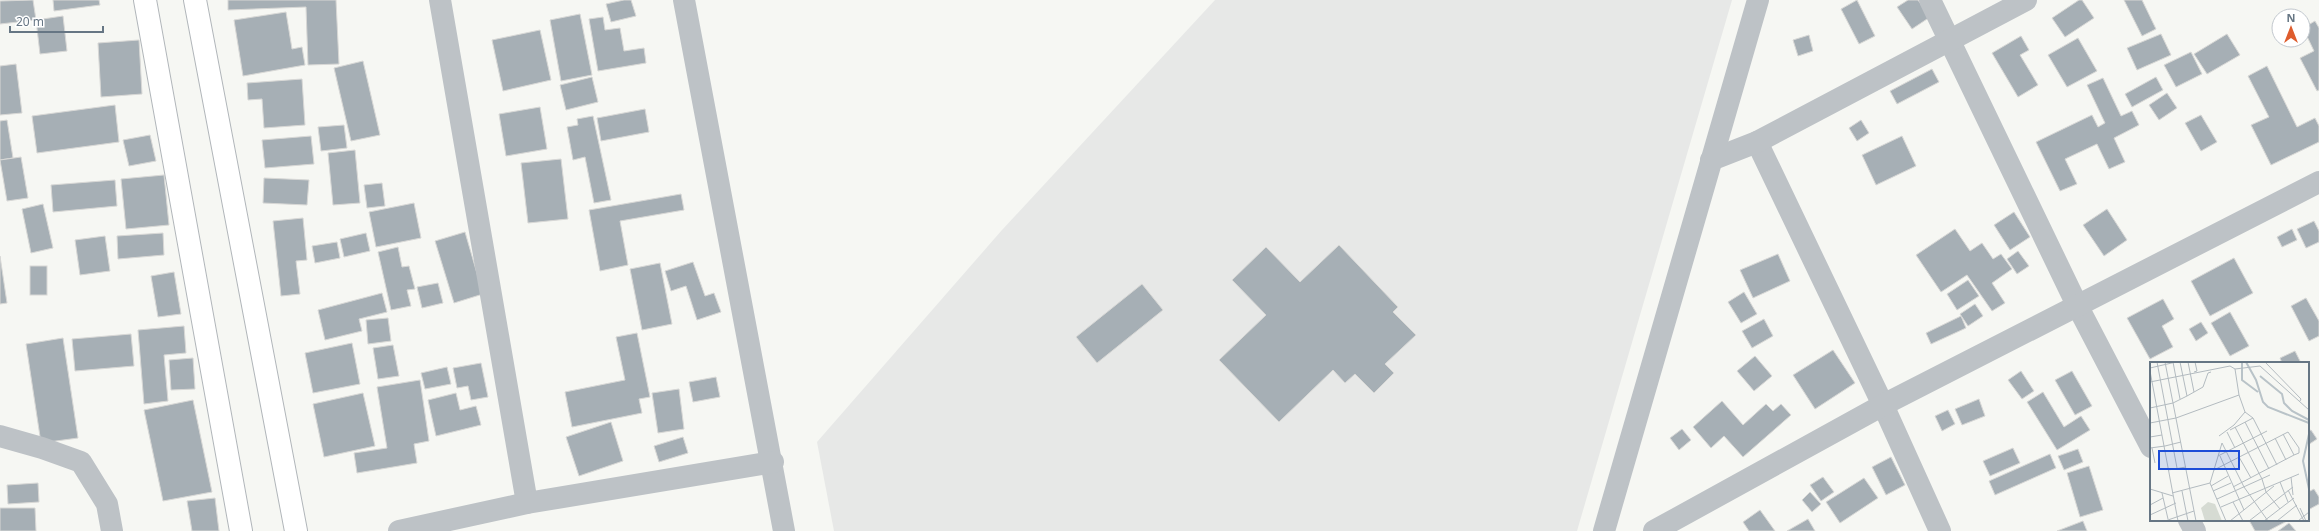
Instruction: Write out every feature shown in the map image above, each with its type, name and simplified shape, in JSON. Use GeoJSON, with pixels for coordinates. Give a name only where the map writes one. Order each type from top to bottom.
{"type":"FeatureCollection","features":[{"type":"Feature","properties":{"kind":"main road"},"geometry":{"type":"LineString","coordinates":[[145,0],[241,531]]}},
{"type":"Feature","properties":{"kind":"main road"},"geometry":{"type":"LineString","coordinates":[[195,0],[296,531]]}},
{"type":"Feature","properties":{"kind":"street"},"geometry":{"type":"LineString","coordinates":[[440,0],[527,503]]}},
{"type":"Feature","properties":{"kind":"street"},"geometry":{"type":"LineString","coordinates":[[684,0],[773,462],[784,531]]}},
{"type":"Feature","properties":{"kind":"street"},"geometry":{"type":"LineString","coordinates":[[1604,531],[1758,0]]}},
{"type":"Feature","properties":{"kind":"street"},"geometry":{"type":"LineString","coordinates":[[1930,0],[1950,38],[2077,305],[2150,445]]}},
{"type":"Feature","properties":{"kind":"street"},"geometry":{"type":"LineString","coordinates":[[1711,160],[1757,142],[1950,38],[2026,0]]}},
{"type":"Feature","properties":{"kind":"street"},"geometry":{"type":"LineString","coordinates":[[1757,142],[1883,405],[1940,531]]}},
{"type":"Feature","properties":{"kind":"street"},"geometry":{"type":"LineString","coordinates":[[1654,531],[1883,405],[2319,182]]}},
{"type":"Feature","properties":{"kind":"street"},"geometry":{"type":"LineString","coordinates":[[0,436],[42,448],[81,462],[106,504],[112,531]]}},
{"type":"Feature","properties":{"kind":"street"},"geometry":{"type":"LineString","coordinates":[[399,531],[527,503],[773,462]]}},
{"type":"Feature","properties":{"kind":"street"},"geometry":{"type":"LineString","coordinates":[[2190,521],[2195,531]]}},
{"type":"Feature","properties":{"kind":"shaded area"},"geometry":{"type":"Polygon","coordinates":[[[1215,0],[1732,0],[1577,531],[834,531],[817,442],[1002,230],[1215,0]]]}},
{"type":"Feature","properties":{"kind":"building"},"geometry":{"type":"Polygon","coordinates":[[[33,0],[36,20],[0,24],[0,1],[33,0]]]}},
{"type":"Feature","properties":{"kind":"building"},"geometry":{"type":"Polygon","coordinates":[[[53,0],[99,0],[100,5],[54,11],[53,0]]]}},
{"type":"Feature","properties":{"kind":"building"},"geometry":{"type":"Polygon","coordinates":[[[228,0],[336,0],[339,64],[308,65],[306,7],[228,10],[228,0]]]}},
{"type":"Feature","properties":{"kind":"building"},"geometry":{"type":"Polygon","coordinates":[[[631,0],[636,16],[611,22],[606,4],[631,0]]]}},
{"type":"Feature","properties":{"kind":"building"},"geometry":{"type":"Polygon","coordinates":[[[1857,0],[1875,36],[1859,44],[1841,9],[1857,0]]]}},
{"type":"Feature","properties":{"kind":"building"},"geometry":{"type":"Polygon","coordinates":[[[1908,0],[1918,0],[1930,17],[1912,29],[1897,7],[1908,0]]]}},
{"type":"Feature","properties":{"kind":"building"},"geometry":{"type":"Polygon","coordinates":[[[2079,0],[2082,0],[2094,18],[2065,37],[2052,18],[2079,0]]]}},
{"type":"Feature","properties":{"kind":"building"},"geometry":{"type":"Polygon","coordinates":[[[2124,0],[2142,0],[2156,29],[2142,36],[2124,0]]]}},
{"type":"Feature","properties":{"kind":"building"},"geometry":{"type":"Polygon","coordinates":[[[286,12],[292,49],[302,47],[305,65],[243,76],[234,20],[286,12]]]}},
{"type":"Feature","properties":{"kind":"building"},"geometry":{"type":"Polygon","coordinates":[[[580,14],[592,75],[561,81],[550,20],[580,14]]]}},
{"type":"Feature","properties":{"kind":"building"},"geometry":{"type":"Polygon","coordinates":[[[63,16],[67,51],[40,54],[36,20],[63,16]]]}},
{"type":"Feature","properties":{"kind":"building"},"geometry":{"type":"Polygon","coordinates":[[[603,17],[605,30],[620,28],[624,51],[644,48],[646,63],[598,71],[589,19],[603,17]]]}},
{"type":"Feature","properties":{"kind":"building"},"geometry":{"type":"Polygon","coordinates":[[[2315,21],[2319,28],[2319,90],[2317,91],[2300,58],[2314,51],[2311,45],[2311,23],[2315,21]]]}},
{"type":"Feature","properties":{"kind":"building"},"geometry":{"type":"Polygon","coordinates":[[[540,30],[551,80],[503,91],[492,40],[540,30]]]}},
{"type":"Feature","properties":{"kind":"building"},"geometry":{"type":"Polygon","coordinates":[[[2161,34],[2171,55],[2137,70],[2127,48],[2161,34]]]}},
{"type":"Feature","properties":{"kind":"building"},"geometry":{"type":"Polygon","coordinates":[[[2227,34],[2240,55],[2207,74],[2194,54],[2227,34]]]}},
{"type":"Feature","properties":{"kind":"building"},"geometry":{"type":"Polygon","coordinates":[[[1809,35],[1813,51],[1798,56],[1793,40],[1809,35]]]}},
{"type":"Feature","properties":{"kind":"building"},"geometry":{"type":"Polygon","coordinates":[[[2021,36],[2029,50],[2020,55],[2038,85],[2018,97],[1992,53],[2021,36]]]}},
{"type":"Feature","properties":{"kind":"building"},"geometry":{"type":"Polygon","coordinates":[[[2078,38],[2097,71],[2067,87],[2048,55],[2078,38]]]}},
{"type":"Feature","properties":{"kind":"building"},"geometry":{"type":"Polygon","coordinates":[[[139,40],[142,94],[101,97],[98,43],[139,40]]]}},
{"type":"Feature","properties":{"kind":"building"},"geometry":{"type":"Polygon","coordinates":[[[2191,52],[2202,74],[2176,87],[2164,65],[2191,52]]]}},
{"type":"Feature","properties":{"kind":"building"},"geometry":{"type":"Polygon","coordinates":[[[363,61],[380,135],[351,141],[334,68],[363,61]]]}},
{"type":"Feature","properties":{"kind":"building"},"geometry":{"type":"Polygon","coordinates":[[[16,64],[22,113],[0,115],[0,66],[16,64]]]}},
{"type":"Feature","properties":{"kind":"building"},"geometry":{"type":"Polygon","coordinates":[[[2267,66],[2297,127],[2315,118],[2319,126],[2319,142],[2271,165],[2251,125],[2269,117],[2248,76],[2267,66]]]}},
{"type":"Feature","properties":{"kind":"building"},"geometry":{"type":"Polygon","coordinates":[[[1932,69],[1939,82],[1897,104],[1890,91],[1932,69]]]}},
{"type":"Feature","properties":{"kind":"building"},"geometry":{"type":"Polygon","coordinates":[[[592,77],[598,102],[566,110],[560,85],[592,77]]]}},
{"type":"Feature","properties":{"kind":"building"},"geometry":{"type":"Polygon","coordinates":[[[2156,77],[2163,90],[2132,107],[2125,94],[2156,77]]]}},
{"type":"Feature","properties":{"kind":"building"},"geometry":{"type":"Polygon","coordinates":[[[2103,78],[2121,116],[2132,111],[2139,125],[2114,138],[2125,162],[2109,169],[2097,144],[2065,159],[2077,184],[2060,191],[2036,142],[2092,115],[2098,127],[2105,123],[2087,85],[2103,78]]]}},
{"type":"Feature","properties":{"kind":"building"},"geometry":{"type":"Polygon","coordinates":[[[302,79],[305,125],[264,128],[262,99],[248,100],[247,83],[302,79]]]}},
{"type":"Feature","properties":{"kind":"building"},"geometry":{"type":"Polygon","coordinates":[[[2167,93],[2177,108],[2159,120],[2149,105],[2167,93]]]}},
{"type":"Feature","properties":{"kind":"building"},"geometry":{"type":"Polygon","coordinates":[[[115,105],[119,142],[37,153],[32,116],[115,105]]]}},
{"type":"Feature","properties":{"kind":"building"},"geometry":{"type":"Polygon","coordinates":[[[540,107],[547,149],[506,156],[499,114],[540,107]]]}},
{"type":"Feature","properties":{"kind":"building"},"geometry":{"type":"Polygon","coordinates":[[[645,109],[649,132],[601,141],[597,118],[645,109]]]}},
{"type":"Feature","properties":{"kind":"building"},"geometry":{"type":"Polygon","coordinates":[[[2201,115],[2217,142],[2201,151],[2185,123],[2201,115]]]}},
{"type":"Feature","properties":{"kind":"building"},"geometry":{"type":"Polygon","coordinates":[[[593,116],[611,200],[594,203],[585,157],[573,160],[567,127],[578,125],[577,119],[593,116]]]}},
{"type":"Feature","properties":{"kind":"building"},"geometry":{"type":"Polygon","coordinates":[[[7,120],[13,158],[0,160],[0,121],[7,120]]]}},
{"type":"Feature","properties":{"kind":"building"},"geometry":{"type":"Polygon","coordinates":[[[1861,120],[1869,133],[1857,141],[1849,128],[1861,120]]]}},
{"type":"Feature","properties":{"kind":"building"},"geometry":{"type":"Polygon","coordinates":[[[344,125],[347,148],[321,151],[318,127],[344,125]]]}},
{"type":"Feature","properties":{"kind":"building"},"geometry":{"type":"Polygon","coordinates":[[[150,135],[156,161],[129,166],[123,140],[150,135]]]}},
{"type":"Feature","properties":{"kind":"building"},"geometry":{"type":"Polygon","coordinates":[[[311,136],[314,164],[265,168],[262,140],[311,136]]]}},
{"type":"Feature","properties":{"kind":"building"},"geometry":{"type":"Polygon","coordinates":[[[1902,136],[1916,166],[1876,185],[1862,155],[1902,136]]]}},
{"type":"Feature","properties":{"kind":"building"},"geometry":{"type":"Polygon","coordinates":[[[355,150],[360,203],[333,205],[328,153],[355,150]]]}},
{"type":"Feature","properties":{"kind":"building"},"geometry":{"type":"Polygon","coordinates":[[[21,157],[28,198],[7,201],[0,160],[21,157]]]}},
{"type":"Feature","properties":{"kind":"building"},"geometry":{"type":"Polygon","coordinates":[[[561,159],[568,219],[528,223],[521,163],[561,159]]]}},
{"type":"Feature","properties":{"kind":"building"},"geometry":{"type":"Polygon","coordinates":[[[164,175],[169,225],[126,229],[121,179],[164,175]]]}},
{"type":"Feature","properties":{"kind":"building"},"geometry":{"type":"Polygon","coordinates":[[[264,178],[309,180],[307,205],[263,203],[264,178]]]}},
{"type":"Feature","properties":{"kind":"building"},"geometry":{"type":"Polygon","coordinates":[[[115,180],[117,206],[53,212],[51,185],[115,180]]]}},
{"type":"Feature","properties":{"kind":"building"},"geometry":{"type":"Polygon","coordinates":[[[382,183],[385,206],[367,208],[364,185],[382,183]]]}},
{"type":"Feature","properties":{"kind":"building"},"geometry":{"type":"Polygon","coordinates":[[[681,194],[684,210],[620,221],[628,265],[600,271],[589,210],[681,194]]]}},
{"type":"Feature","properties":{"kind":"building"},"geometry":{"type":"Polygon","coordinates":[[[414,203],[421,238],[376,247],[369,212],[414,203]]]}},
{"type":"Feature","properties":{"kind":"building"},"geometry":{"type":"Polygon","coordinates":[[[43,204],[53,248],[31,253],[22,209],[43,204]]]}},
{"type":"Feature","properties":{"kind":"building"},"geometry":{"type":"Polygon","coordinates":[[[2107,209],[2127,240],[2104,256],[2083,225],[2107,209]]]}},
{"type":"Feature","properties":{"kind":"building"},"geometry":{"type":"Polygon","coordinates":[[[2014,212],[2030,237],[2010,250],[1994,225],[2014,212]]]}},
{"type":"Feature","properties":{"kind":"building"},"geometry":{"type":"Polygon","coordinates":[[[303,218],[307,260],[296,261],[300,294],[281,296],[273,221],[303,218]]]}},
{"type":"Feature","properties":{"kind":"building"},"geometry":{"type":"Polygon","coordinates":[[[2314,221],[2319,231],[2319,242],[2306,248],[2297,229],[2314,221]]]}},
{"type":"Feature","properties":{"kind":"building"},"geometry":{"type":"Polygon","coordinates":[[[1955,229],[1970,251],[1982,243],[1993,259],[2001,254],[2012,269],[1992,283],[2005,303],[1992,311],[1967,275],[1941,292],[1916,255],[1955,229]]]}},
{"type":"Feature","properties":{"kind":"building"},"geometry":{"type":"Polygon","coordinates":[[[2292,229],[2297,240],[2282,247],[2277,237],[2292,229]]]}},
{"type":"Feature","properties":{"kind":"building"},"geometry":{"type":"Polygon","coordinates":[[[465,232],[483,294],[454,303],[435,241],[465,232]]]}},
{"type":"Feature","properties":{"kind":"building"},"geometry":{"type":"Polygon","coordinates":[[[163,233],[164,255],[118,259],[117,236],[163,233]]]}},
{"type":"Feature","properties":{"kind":"building"},"geometry":{"type":"Polygon","coordinates":[[[366,233],[370,251],[344,257],[340,239],[366,233]]]}},
{"type":"Feature","properties":{"kind":"building"},"geometry":{"type":"Polygon","coordinates":[[[105,236],[110,271],[80,275],[75,240],[105,236]]]}},
{"type":"Feature","properties":{"kind":"building"},"geometry":{"type":"Polygon","coordinates":[[[337,242],[340,258],[315,263],[312,246],[337,242]]]}},
{"type":"Feature","properties":{"kind":"building"},"geometry":{"type":"Polygon","coordinates":[[[1339,245],[1398,307],[1393,312],[1416,335],[1385,364],[1394,373],[1374,393],[1355,374],[1345,383],[1333,370],[1279,422],[1219,360],[1266,315],[1232,280],[1266,247],[1300,282],[1339,245]]]}},
{"type":"Feature","properties":{"kind":"building"},"geometry":{"type":"Polygon","coordinates":[[[398,247],[402,267],[409,266],[415,289],[407,290],[411,306],[391,310],[378,252],[398,247]]]}},
{"type":"Feature","properties":{"kind":"building"},"geometry":{"type":"Polygon","coordinates":[[[2018,251],[2029,266],[2017,274],[2007,259],[2018,251]]]}},
{"type":"Feature","properties":{"kind":"building"},"geometry":{"type":"Polygon","coordinates":[[[1778,254],[1790,281],[1753,298],[1740,270],[1778,254]]]}},
{"type":"Feature","properties":{"kind":"building"},"geometry":{"type":"Polygon","coordinates":[[[0,256],[7,303],[0,304],[0,256]]]}},
{"type":"Feature","properties":{"kind":"building"},"geometry":{"type":"Polygon","coordinates":[[[2234,258],[2253,293],[2210,316],[2191,281],[2234,258]]]}},
{"type":"Feature","properties":{"kind":"building"},"geometry":{"type":"Polygon","coordinates":[[[693,262],[705,296],[714,293],[721,312],[697,320],[686,286],[671,291],[665,271],[693,262]]]}},
{"type":"Feature","properties":{"kind":"building"},"geometry":{"type":"Polygon","coordinates":[[[660,263],[672,324],[642,330],[630,269],[660,263]]]}},
{"type":"Feature","properties":{"kind":"building"},"geometry":{"type":"Polygon","coordinates":[[[30,266],[47,266],[47,295],[30,295],[30,266]]]}},
{"type":"Feature","properties":{"kind":"building"},"geometry":{"type":"Polygon","coordinates":[[[174,272],[181,314],[158,317],[151,276],[174,272]]]}},
{"type":"Feature","properties":{"kind":"building"},"geometry":{"type":"Polygon","coordinates":[[[1968,280],[1979,296],[1957,310],[1947,294],[1968,280]]]}},
{"type":"Feature","properties":{"kind":"building"},"geometry":{"type":"Polygon","coordinates":[[[438,283],[443,303],[422,308],[417,287],[438,283]]]}},
{"type":"Feature","properties":{"kind":"building"},"geometry":{"type":"Polygon","coordinates":[[[1142,284],[1163,310],[1097,363],[1076,337],[1142,284]]]}},
{"type":"Feature","properties":{"kind":"building"},"geometry":{"type":"Polygon","coordinates":[[[1744,292],[1757,314],[1741,323],[1728,302],[1744,292]]]}},
{"type":"Feature","properties":{"kind":"building"},"geometry":{"type":"Polygon","coordinates":[[[382,293],[387,312],[359,319],[362,331],[325,340],[318,310],[382,293]]]}},
{"type":"Feature","properties":{"kind":"building"},"geometry":{"type":"Polygon","coordinates":[[[2306,298],[2319,321],[2319,336],[2309,341],[2291,306],[2306,298]]]}},
{"type":"Feature","properties":{"kind":"building"},"geometry":{"type":"Polygon","coordinates":[[[2163,299],[2174,319],[2162,326],[2173,347],[2150,359],[2127,318],[2163,299]]]}},
{"type":"Feature","properties":{"kind":"building"},"geometry":{"type":"Polygon","coordinates":[[[1975,304],[1983,316],[1968,326],[1960,314],[1975,304]]]}},
{"type":"Feature","properties":{"kind":"building"},"geometry":{"type":"Polygon","coordinates":[[[2230,312],[2249,346],[2230,356],[2211,323],[2230,312]]]}},
{"type":"Feature","properties":{"kind":"building"},"geometry":{"type":"Polygon","coordinates":[[[1961,316],[1966,328],[1931,344],[1926,333],[1961,316]]]}},
{"type":"Feature","properties":{"kind":"building"},"geometry":{"type":"Polygon","coordinates":[[[388,318],[391,341],[368,344],[366,320],[388,318]]]}},
{"type":"Feature","properties":{"kind":"building"},"geometry":{"type":"Polygon","coordinates":[[[1764,319],[1773,336],[1752,348],[1742,331],[1764,319]]]}},
{"type":"Feature","properties":{"kind":"building"},"geometry":{"type":"Polygon","coordinates":[[[2201,322],[2208,333],[2196,341],[2189,329],[2201,322]]]}},
{"type":"Feature","properties":{"kind":"building"},"geometry":{"type":"Polygon","coordinates":[[[184,326],[186,353],[164,355],[168,401],[144,404],[138,330],[184,326]]]}},
{"type":"Feature","properties":{"kind":"building"},"geometry":{"type":"Polygon","coordinates":[[[637,333],[650,397],[639,399],[642,413],[572,427],[565,392],[625,380],[616,337],[637,333]]]}},
{"type":"Feature","properties":{"kind":"building"},"geometry":{"type":"Polygon","coordinates":[[[131,334],[134,366],[75,371],[72,339],[131,334]]]}},
{"type":"Feature","properties":{"kind":"building"},"geometry":{"type":"Polygon","coordinates":[[[63,338],[78,438],[41,443],[26,344],[63,338]]]}},
{"type":"Feature","properties":{"kind":"building"},"geometry":{"type":"Polygon","coordinates":[[[352,343],[360,384],[313,393],[305,353],[352,343]]]}},
{"type":"Feature","properties":{"kind":"building"},"geometry":{"type":"Polygon","coordinates":[[[393,345],[399,376],[378,379],[373,348],[393,345]]]}},
{"type":"Feature","properties":{"kind":"building"},"geometry":{"type":"Polygon","coordinates":[[[1833,350],[1855,383],[1815,409],[1793,375],[1833,350]]]}},
{"type":"Feature","properties":{"kind":"building"},"geometry":{"type":"Polygon","coordinates":[[[2295,351],[2300,362],[2282,362],[2280,358],[2295,351]]]}},
{"type":"Feature","properties":{"kind":"building"},"geometry":{"type":"Polygon","coordinates":[[[1755,356],[1772,376],[1754,391],[1737,371],[1755,356]]]}},
{"type":"Feature","properties":{"kind":"building"},"geometry":{"type":"Polygon","coordinates":[[[193,358],[195,389],[171,390],[169,360],[193,358]]]}},
{"type":"Feature","properties":{"kind":"building"},"geometry":{"type":"Polygon","coordinates":[[[481,363],[488,397],[471,400],[468,386],[457,388],[453,368],[481,363]]]}},
{"type":"Feature","properties":{"kind":"building"},"geometry":{"type":"Polygon","coordinates":[[[447,367],[451,384],[425,389],[421,373],[447,367]]]}},
{"type":"Feature","properties":{"kind":"building"},"geometry":{"type":"Polygon","coordinates":[[[2021,371],[2034,391],[2022,399],[2008,380],[2021,371]]]}},
{"type":"Feature","properties":{"kind":"building"},"geometry":{"type":"Polygon","coordinates":[[[2072,371],[2092,406],[2075,415],[2055,380],[2072,371]]]}},
{"type":"Feature","properties":{"kind":"building"},"geometry":{"type":"Polygon","coordinates":[[[716,377],[720,397],[693,402],[689,382],[716,377]]]}},
{"type":"Feature","properties":{"kind":"building"},"geometry":{"type":"Polygon","coordinates":[[[420,380],[429,441],[414,444],[417,463],[357,473],[354,453],[387,448],[377,387],[420,380]]]}},
{"type":"Feature","properties":{"kind":"building"},"geometry":{"type":"Polygon","coordinates":[[[679,389],[684,429],[658,433],[652,393],[679,389]]]}},
{"type":"Feature","properties":{"kind":"building"},"geometry":{"type":"Polygon","coordinates":[[[2043,392],[2064,427],[2081,416],[2090,430],[2057,450],[2027,402],[2043,392]]]}},
{"type":"Feature","properties":{"kind":"building"},"geometry":{"type":"Polygon","coordinates":[[[363,393],[375,446],[324,457],[313,404],[363,393]]]}},
{"type":"Feature","properties":{"kind":"building"},"geometry":{"type":"Polygon","coordinates":[[[456,393],[460,410],[476,406],[481,425],[436,436],[428,400],[456,393]]]}},
{"type":"Feature","properties":{"kind":"building"},"geometry":{"type":"Polygon","coordinates":[[[1979,399],[1985,416],[1962,425],[1955,409],[1979,399]]]}},
{"type":"Feature","properties":{"kind":"building"},"geometry":{"type":"Polygon","coordinates":[[[193,400],[212,492],[163,501],[144,410],[193,400]]]}},
{"type":"Feature","properties":{"kind":"building"},"geometry":{"type":"Polygon","coordinates":[[[1722,401],[1743,425],[1766,404],[1773,411],[1781,404],[1791,415],[1743,457],[1724,436],[1711,448],[1693,427],[1722,401]]]}},
{"type":"Feature","properties":{"kind":"building"},"geometry":{"type":"Polygon","coordinates":[[[1948,410],[1955,424],[1942,431],[1935,416],[1948,410]]]}},
{"type":"Feature","properties":{"kind":"building"},"geometry":{"type":"Polygon","coordinates":[[[611,422],[623,461],[579,476],[566,437],[611,422]]]}},
{"type":"Feature","properties":{"kind":"building"},"geometry":{"type":"Polygon","coordinates":[[[1682,429],[1691,440],[1679,450],[1670,438],[1682,429]]]}},
{"type":"Feature","properties":{"kind":"building"},"geometry":{"type":"Polygon","coordinates":[[[2311,430],[2317,439],[2309,444],[2309,431],[2311,430]]]}},
{"type":"Feature","properties":{"kind":"building"},"geometry":{"type":"Polygon","coordinates":[[[683,437],[688,453],[659,462],[654,446],[683,437]]]}},
{"type":"Feature","properties":{"kind":"building"},"geometry":{"type":"Polygon","coordinates":[[[2013,448],[2020,463],[1990,476],[1983,461],[2013,448]]]}},
{"type":"Feature","properties":{"kind":"building"},"geometry":{"type":"Polygon","coordinates":[[[2078,449],[2083,462],[2064,470],[2058,456],[2078,449]]]}},
{"type":"Feature","properties":{"kind":"building"},"geometry":{"type":"Polygon","coordinates":[[[2050,454],[2056,468],[1995,495],[1989,481],[2050,454]]]}},
{"type":"Feature","properties":{"kind":"building"},"geometry":{"type":"Polygon","coordinates":[[[1891,457],[1905,485],[1886,495],[1872,467],[1891,457]]]}},
{"type":"Feature","properties":{"kind":"building"},"geometry":{"type":"Polygon","coordinates":[[[2089,466],[2103,510],[2080,517],[2067,473],[2089,466]]]}},
{"type":"Feature","properties":{"kind":"building"},"geometry":{"type":"Polygon","coordinates":[[[1823,477],[1834,492],[1821,501],[1810,485],[1823,477]]]}},
{"type":"Feature","properties":{"kind":"building"},"geometry":{"type":"Polygon","coordinates":[[[1864,478],[1878,498],[1840,523],[1826,502],[1864,478]]]}},
{"type":"Feature","properties":{"kind":"building"},"geometry":{"type":"Polygon","coordinates":[[[38,483],[39,502],[8,504],[7,485],[38,483]]]}},
{"type":"Feature","properties":{"kind":"building"},"geometry":{"type":"Polygon","coordinates":[[[2314,489],[2319,497],[2319,504],[2309,509],[2309,492],[2314,489]]]}},
{"type":"Feature","properties":{"kind":"building"},"geometry":{"type":"Polygon","coordinates":[[[1810,492],[1821,504],[1812,512],[1802,500],[1810,492]]]}},
{"type":"Feature","properties":{"kind":"building"},"geometry":{"type":"Polygon","coordinates":[[[215,498],[219,531],[192,531],[187,501],[215,498]]]}},
{"type":"Feature","properties":{"kind":"building"},"geometry":{"type":"Polygon","coordinates":[[[0,508],[35,508],[36,531],[0,531],[0,508]]]}},
{"type":"Feature","properties":{"kind":"building"},"geometry":{"type":"Polygon","coordinates":[[[1760,510],[1775,531],[1749,531],[1743,522],[1760,510]]]}},
{"type":"Feature","properties":{"kind":"building"},"geometry":{"type":"Polygon","coordinates":[[[1808,519],[1815,531],[1787,531],[1808,519]]]}},
{"type":"Feature","properties":{"kind":"building"},"geometry":{"type":"Polygon","coordinates":[[[2083,521],[2087,531],[2057,531],[2083,521]]]}},
{"type":"Feature","properties":{"kind":"building"},"geometry":{"type":"Polygon","coordinates":[[[2287,521],[2268,531],[2255,531],[2250,522],[2287,521]]]}},
{"type":"Feature","properties":{"kind":"building"},"geometry":{"type":"Polygon","coordinates":[[[2289,523],[2296,531],[2278,531],[2289,523]]]}}]}
